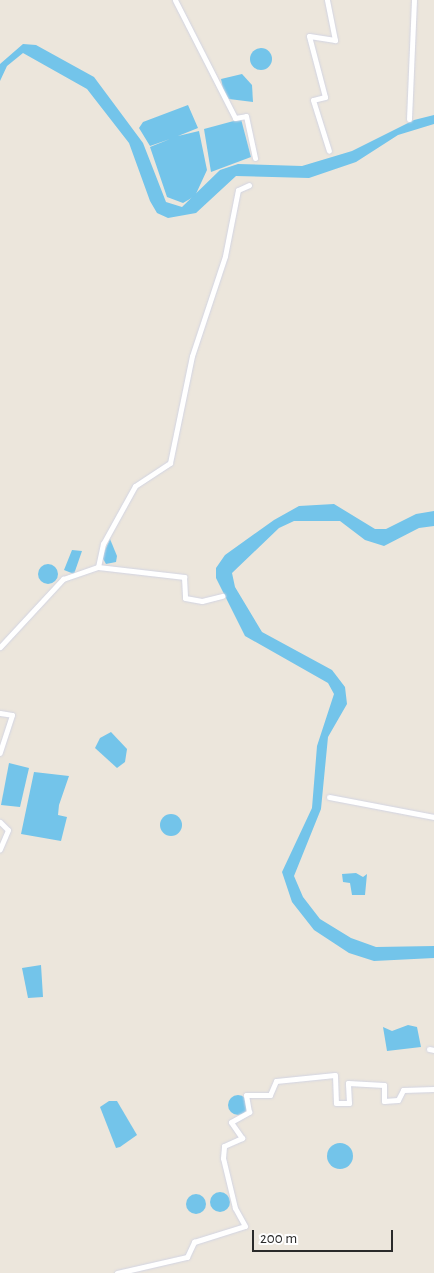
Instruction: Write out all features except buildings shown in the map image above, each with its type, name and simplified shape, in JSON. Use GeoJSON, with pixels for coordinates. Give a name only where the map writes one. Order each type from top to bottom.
{"type":"FeatureCollection","features":[{"type":"Feature","properties":{"kind":"street"},"geometry":{"type":"LineString","coordinates":[[175,0],[234,118],[246,116],[255,158]]}},
{"type":"Feature","properties":{"kind":"street"},"geometry":{"type":"LineString","coordinates":[[327,0],[335,40],[308,36],[325,98],[312,100],[329,151]]}},
{"type":"Feature","properties":{"kind":"street"},"geometry":{"type":"LineString","coordinates":[[410,119],[414,0]]}},
{"type":"Feature","properties":{"kind":"street"},"geometry":{"type":"LineString","coordinates":[[98,567],[103,544],[135,486],[170,463],[192,356],[226,256],[238,190],[249,185]]}},
{"type":"Feature","properties":{"kind":"street"},"geometry":{"type":"LineString","coordinates":[[0,648],[63,579],[98,567],[184,577],[185,598],[222,596]]}},
{"type":"Feature","properties":{"kind":"street"},"geometry":{"type":"LineString","coordinates":[[0,713],[12,715],[0,753]]}},
{"type":"Feature","properties":{"kind":"street"},"geometry":{"type":"LineString","coordinates":[[329,797],[434,817]]}},
{"type":"Feature","properties":{"kind":"street"},"geometry":{"type":"LineString","coordinates":[[0,822],[8,830],[0,849]]}},
{"type":"Feature","properties":{"kind":"street"},"geometry":{"type":"LineString","coordinates":[[117,1273],[187,1257],[194,1242],[245,1226],[235,1208],[223,1158],[224,1146],[242,1138],[231,1122],[249,1112],[246,1095],[270,1095],[276,1081],[335,1075],[336,1103],[349,1103],[348,1083],[384,1085],[384,1101],[398,1100],[403,1090],[434,1088]]}},
{"type":"Feature","properties":{"kind":"water"},"geometry":{"type":"Polygon","coordinates":[[[23,44],[36,45],[94,77],[143,143],[166,202],[182,207],[220,170],[238,164],[302,166],[352,151],[414,120],[434,115],[434,124],[398,135],[356,162],[309,178],[236,176],[196,213],[168,218],[157,213],[150,201],[129,143],[87,89],[23,53],[7,66],[0,81],[0,64],[23,44]]]}},
{"type":"Feature","properties":{"kind":"water"},"geometry":{"type":"Polygon","coordinates":[[[257,48],[265,48],[272,55],[272,63],[265,70],[257,70],[250,63],[250,55],[257,48]]]}},
{"type":"Feature","properties":{"kind":"water"},"geometry":{"type":"Polygon","coordinates":[[[242,74],[252,85],[253,102],[229,99],[224,94],[221,79],[242,74]]]}},
{"type":"Feature","properties":{"kind":"water"},"geometry":{"type":"Polygon","coordinates":[[[188,105],[198,128],[178,136],[199,131],[207,170],[195,196],[183,203],[167,197],[150,147],[170,139],[150,146],[139,128],[143,122],[188,105]]]}},
{"type":"Feature","properties":{"kind":"water"},"geometry":{"type":"Polygon","coordinates":[[[241,119],[251,157],[211,172],[204,129],[241,119]]]}},
{"type":"Feature","properties":{"kind":"water"},"geometry":{"type":"Polygon","coordinates":[[[334,504],[375,529],[386,529],[416,514],[434,511],[434,526],[419,528],[384,546],[365,540],[340,521],[294,521],[279,528],[232,573],[235,587],[262,632],[332,670],[345,687],[347,704],[328,737],[321,809],[294,876],[303,897],[320,919],[351,938],[376,947],[434,946],[434,958],[374,961],[349,953],[314,930],[292,902],[282,872],[312,808],[317,746],[334,694],[328,683],[245,636],[216,578],[216,568],[225,555],[274,520],[299,506],[334,504]]]}},
{"type":"Feature","properties":{"kind":"water"},"geometry":{"type":"Polygon","coordinates":[[[110,539],[117,556],[116,562],[106,564],[102,557],[110,539]]]}},
{"type":"Feature","properties":{"kind":"water"},"geometry":{"type":"Polygon","coordinates":[[[72,550],[82,551],[74,574],[64,570],[72,550]]]}},
{"type":"Feature","properties":{"kind":"water"},"geometry":{"type":"Polygon","coordinates":[[[48,564],[55,567],[58,574],[55,581],[48,584],[41,581],[38,574],[41,567],[48,564]]]}},
{"type":"Feature","properties":{"kind":"water"},"geometry":{"type":"Polygon","coordinates":[[[111,732],[127,749],[125,762],[117,768],[95,748],[100,738],[111,732]]]}},
{"type":"Feature","properties":{"kind":"water"},"geometry":{"type":"Polygon","coordinates":[[[9,763],[29,768],[20,807],[1,805],[9,763]]]}},
{"type":"Feature","properties":{"kind":"water"},"geometry":{"type":"Polygon","coordinates":[[[34,772],[69,776],[59,805],[58,815],[67,817],[61,841],[21,834],[34,772]]]}},
{"type":"Feature","properties":{"kind":"water"},"geometry":{"type":"Polygon","coordinates":[[[171,814],[181,821],[182,825],[175,835],[171,836],[161,829],[160,825],[167,815],[171,814]]]}},
{"type":"Feature","properties":{"kind":"water"},"geometry":{"type":"Polygon","coordinates":[[[356,873],[363,877],[367,874],[365,895],[352,895],[350,883],[343,882],[342,874],[356,873]]]}},
{"type":"Feature","properties":{"kind":"water"},"geometry":{"type":"Polygon","coordinates":[[[41,965],[43,997],[28,998],[22,968],[41,965]]]}},
{"type":"Feature","properties":{"kind":"water"},"geometry":{"type":"Polygon","coordinates":[[[408,1025],[417,1027],[421,1047],[387,1051],[383,1027],[392,1031],[408,1025]]]}},
{"type":"Feature","properties":{"kind":"water"},"geometry":{"type":"Polygon","coordinates":[[[234,1095],[242,1095],[248,1101],[248,1109],[242,1115],[234,1115],[228,1109],[228,1101],[234,1095]]]}},
{"type":"Feature","properties":{"kind":"water"},"geometry":{"type":"Polygon","coordinates":[[[109,1101],[117,1101],[137,1135],[116,1148],[100,1107],[109,1101]]]}},
{"type":"Feature","properties":{"kind":"water"},"geometry":{"type":"Polygon","coordinates":[[[340,1143],[350,1146],[353,1156],[350,1166],[340,1169],[330,1166],[327,1156],[330,1146],[340,1143]]]}},
{"type":"Feature","properties":{"kind":"water"},"geometry":{"type":"Polygon","coordinates":[[[220,1192],[227,1195],[230,1202],[227,1209],[220,1212],[213,1209],[210,1202],[213,1195],[220,1192]]]}},
{"type":"Feature","properties":{"kind":"water"},"geometry":{"type":"Polygon","coordinates":[[[196,1194],[203,1197],[206,1204],[203,1211],[196,1214],[189,1211],[186,1204],[189,1197],[196,1194]]]}}]}
